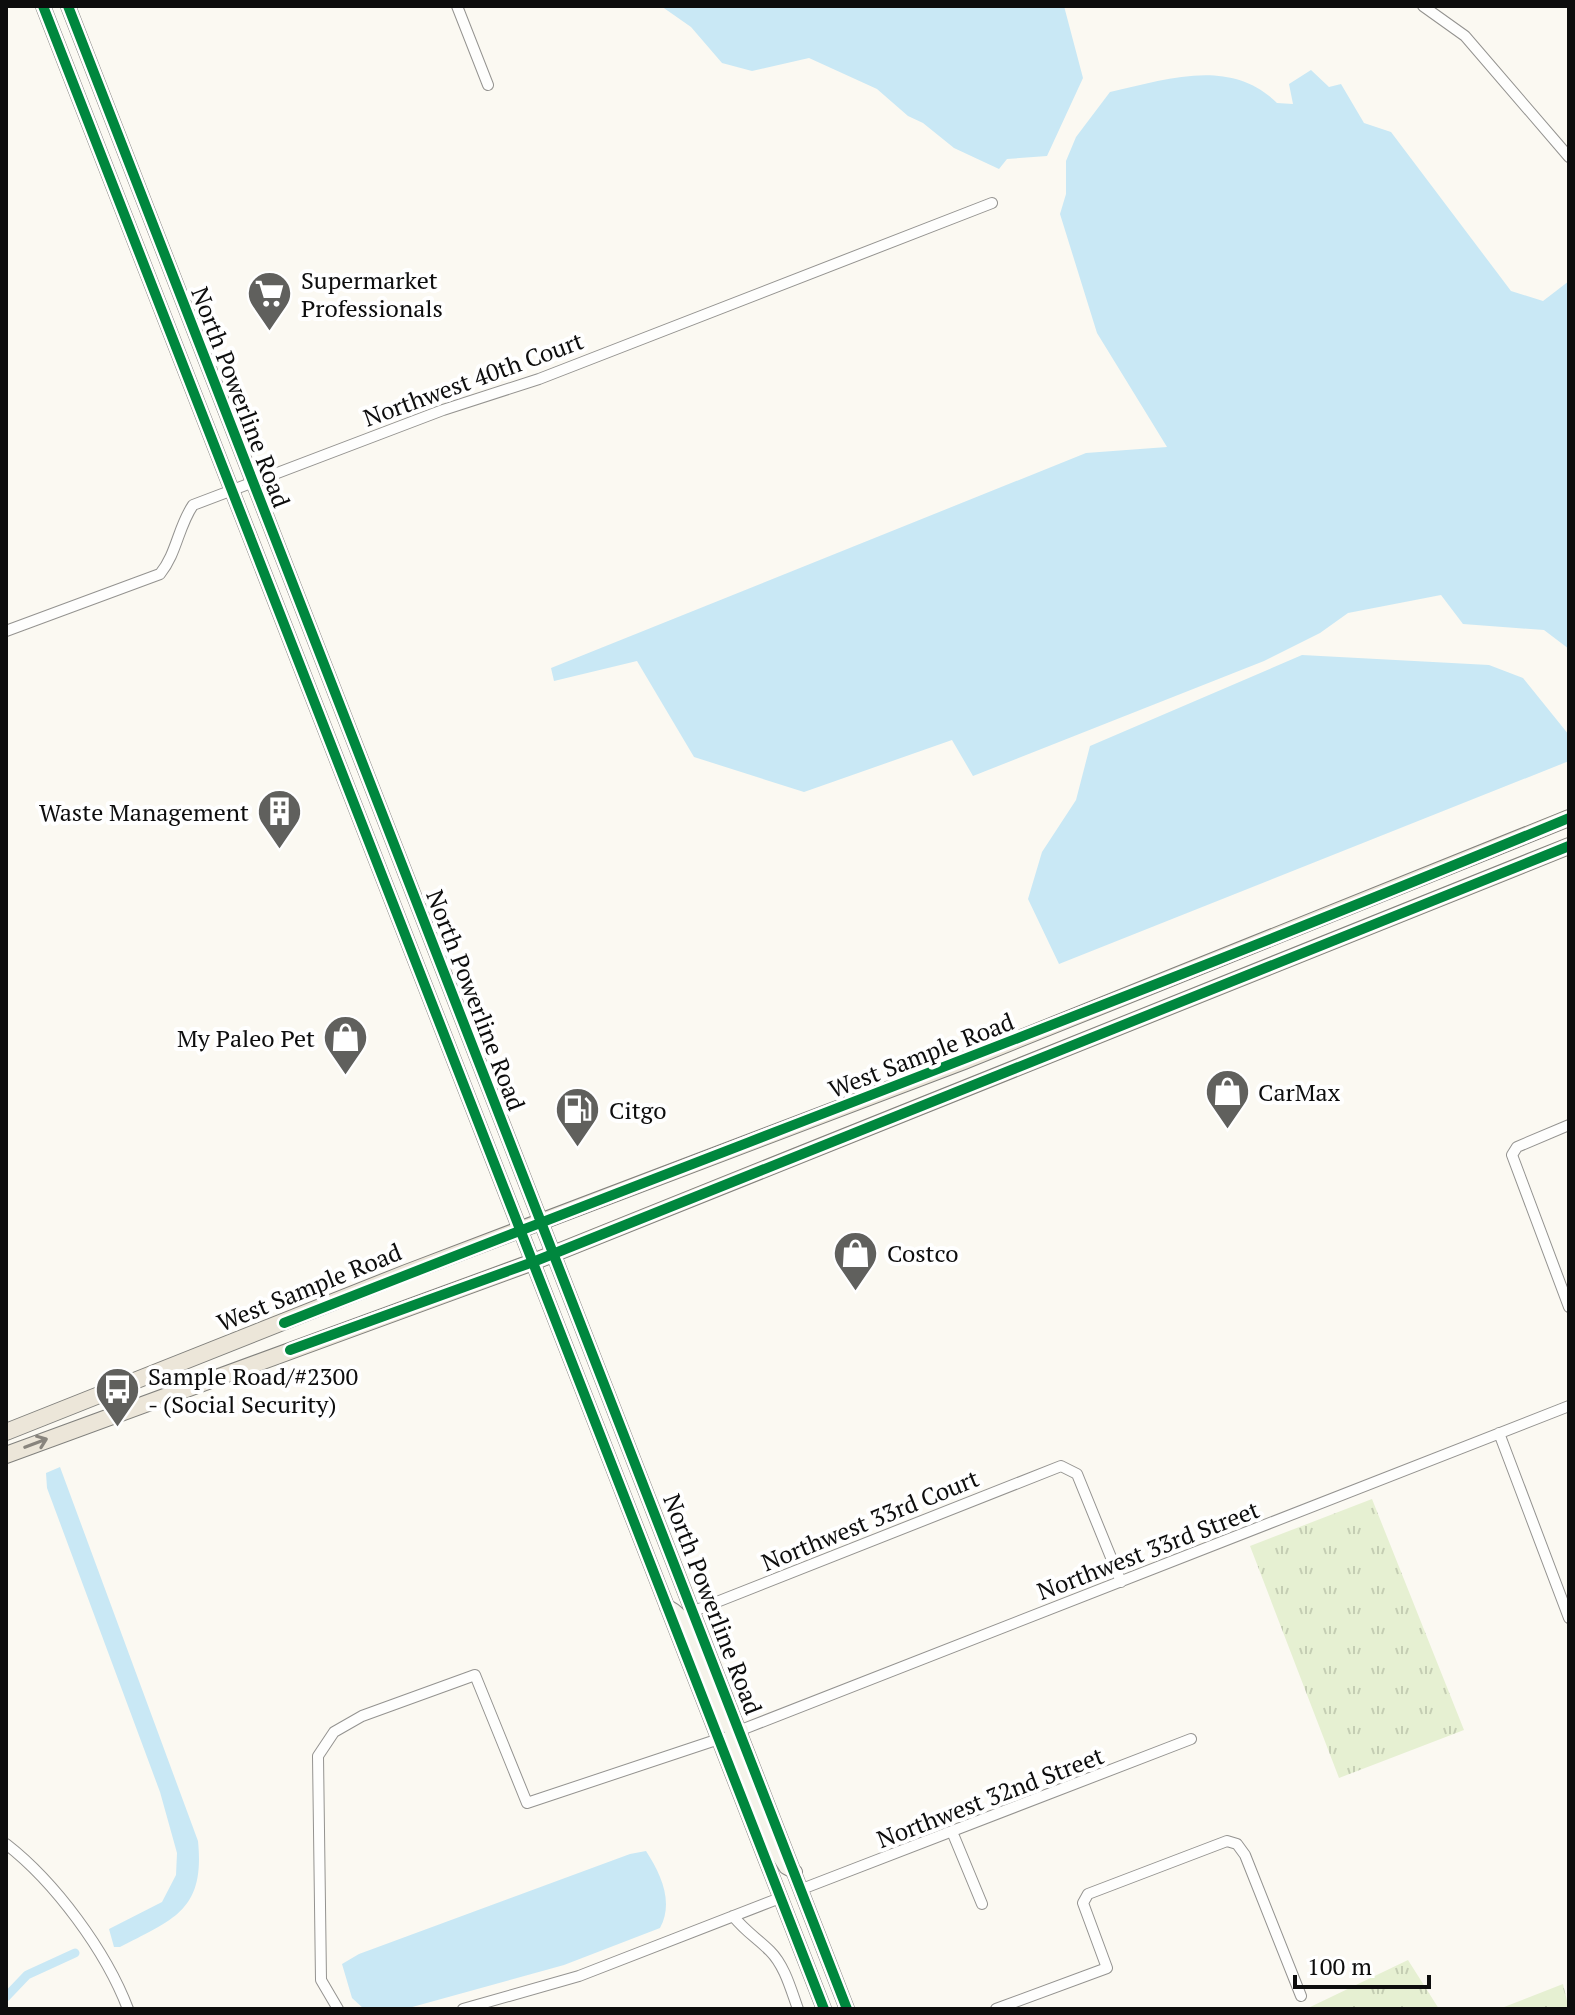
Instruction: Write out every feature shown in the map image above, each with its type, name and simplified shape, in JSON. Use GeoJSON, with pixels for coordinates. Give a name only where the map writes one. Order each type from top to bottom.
{"type":"FeatureCollection","features":[{"type":"Feature","properties":{"kind":"main road","name":"North Powerline Road"},"geometry":{"type":"LineString","coordinates":[[43,6],[824,2009]]}},
{"type":"Feature","properties":{"kind":"main road","name":"North Powerline Road"},"geometry":{"type":"LineString","coordinates":[[68,6],[847,2009]]}},
{"type":"Feature","properties":{"kind":"main road"},"geometry":{"type":"LineString","coordinates":[[93,133],[108,146],[126,155]]}},
{"type":"Feature","properties":{"kind":"main road"},"geometry":{"type":"LineString","coordinates":[[346,723],[344,743],[337,758],[346,759],[367,776]]}},
{"type":"Feature","properties":{"kind":"main road","name":"West Sample Road"},"geometry":{"type":"LineString","coordinates":[[6,1432],[964,1061],[1569,818]]}},
{"type":"Feature","properties":{"kind":"main road","name":"West Sample Road"},"geometry":{"type":"LineString","coordinates":[[6,1455],[533,1262],[1569,846]]}},
{"type":"Feature","properties":{"kind":"main road"},"geometry":{"type":"LineString","coordinates":[[422,981],[438,994],[454,998]]}},
{"type":"Feature","properties":{"kind":"main road"},"geometry":{"type":"LineString","coordinates":[[290,1350],[294,1337],[315,1311]]}},
{"type":"Feature","properties":{"kind":"main road"},"geometry":{"type":"LineString","coordinates":[[263,1360],[284,1323]]}},
{"type":"Feature","properties":{"kind":"main road"},"geometry":{"type":"LineString","coordinates":[[617,1478],[650,1498]]}},
{"type":"Feature","properties":{"kind":"main road"},"geometry":{"type":"LineString","coordinates":[[666,1607],[676,1610],[687,1628],[720,1715],[732,1730],[741,1730]]}},
{"type":"Feature","properties":{"kind":"main road"},"geometry":{"type":"LineString","coordinates":[[719,1739],[730,1741],[735,1747],[777,1852],[786,1867],[796,1873]]}},
{"type":"Feature","properties":{"kind":"street"},"geometry":{"type":"LineString","coordinates":[[457,6],[488,85]]}},
{"type":"Feature","properties":{"kind":"street"},"geometry":{"type":"LineString","coordinates":[[1423,6],[1465,36],[1569,157]]}},
{"type":"Feature","properties":{"kind":"street","name":"Northwest 40th Court"},"geometry":{"type":"LineString","coordinates":[[6,631],[160,574],[173,558],[183,520],[193,505],[443,410],[539,379],[992,203]]}},
{"type":"Feature","properties":{"kind":"street"},"geometry":{"type":"LineString","coordinates":[[1569,1125],[1517,1147],[1512,1155],[1569,1307]]}},
{"type":"Feature","properties":{"kind":"street","name":"Northwest 33rd Street"},"geometry":{"type":"LineString","coordinates":[[741,1730],[1569,1406]]}},
{"type":"Feature","properties":{"kind":"street"},"geometry":{"type":"LineString","coordinates":[[1499,1433],[1569,1618]]}},
{"type":"Feature","properties":{"kind":"street","name":"Northwest 33rd Court"},"geometry":{"type":"LineString","coordinates":[[694,1611],[1061,1466],[1077,1474],[1121,1582]]}},
{"type":"Feature","properties":{"kind":"street"},"geometry":{"type":"LineString","coordinates":[[338,2009],[321,1980],[318,1756],[334,1732],[362,1716],[475,1675],[527,1803],[719,1739]]}},
{"type":"Feature","properties":{"kind":"street","name":"Northwest 32nd Street"},"geometry":{"type":"LineString","coordinates":[[802,1889],[953,1834],[1191,1739]]}},
{"type":"Feature","properties":{"kind":"street"},"geometry":{"type":"LineString","coordinates":[[953,1834],[982,1904]]}},
{"type":"Feature","properties":{"kind":"street"},"geometry":{"type":"LineString","coordinates":[[996,2009],[1107,1968],[1083,1903],[1088,1894],[1227,1841],[1237,1844],[1245,1855],[1301,1996]]}},
{"type":"Feature","properties":{"kind":"street"},"geometry":{"type":"LineString","coordinates":[[6,1844],[34,1865],[53,1889],[109,1968],[128,2009]]}},
{"type":"Feature","properties":{"kind":"street"},"geometry":{"type":"LineString","coordinates":[[463,2009],[579,1976],[780,1898]]}},
{"type":"Feature","properties":{"kind":"street"},"geometry":{"type":"LineString","coordinates":[[733,1916],[751,1939],[770,1951],[786,1976],[798,2009]]}},
{"type":"Feature","properties":{"kind":"green space"},"geometry":{"type":"Polygon","coordinates":[[[1372,1499],[1464,1730],[1339,1778],[1250,1546],[1372,1499]]]}},
{"type":"Feature","properties":{"kind":"green space"},"geometry":{"type":"Polygon","coordinates":[[[1408,1960],[1439,2009],[1306,2009],[1408,1960]]]}},
{"type":"Feature","properties":{"kind":"green space"},"geometry":{"type":"Polygon","coordinates":[[[1563,1984],[1569,2009],[1499,2009],[1563,1984]]]}},
{"type":"Feature","properties":{"kind":"water"},"geometry":{"type":"Polygon","coordinates":[[[661,6],[1064,6],[1083,78],[1047,156],[1007,159],[999,169],[954,148],[923,123],[908,116],[877,89],[809,58],[752,71],[722,63],[691,27],[661,6]]]}},
{"type":"Feature","properties":{"kind":"water"},"geometry":{"type":"Polygon","coordinates":[[[1311,70],[1329,87],[1341,84],[1364,123],[1391,132],[1511,291],[1543,301],[1569,281],[1569,649],[1544,630],[1463,624],[1441,595],[1348,613],[1320,633],[1264,661],[973,776],[952,740],[804,792],[694,757],[637,661],[554,681],[551,668],[1086,453],[1167,447],[1097,333],[1060,214],[1066,194],[1066,161],[1076,137],[1110,92],[1176,78],[1219,76],[1240,80],[1277,103],[1293,104],[1289,84],[1311,70]]]}},
{"type":"Feature","properties":{"kind":"water"},"geometry":{"type":"Polygon","coordinates":[[[1302,655],[1489,665],[1523,678],[1569,735],[1569,761],[1059,964],[1028,899],[1042,852],[1076,800],[1090,746],[1302,655]]]}},
{"type":"Feature","properties":{"kind":"water"},"geometry":{"type":"Polygon","coordinates":[[[60,1467],[198,1841],[199,1864],[191,1897],[170,1919],[120,1947],[114,1947],[109,1929],[162,1902],[176,1875],[177,1853],[160,1792],[47,1488],[46,1473],[60,1467]]]}},
{"type":"Feature","properties":{"kind":"water"},"geometry":{"type":"Polygon","coordinates":[[[646,1851],[661,1879],[666,1898],[660,1928],[564,1965],[405,2009],[364,2009],[352,1998],[342,1964],[359,1954],[630,1854],[646,1851]]]}},
{"type":"Feature","properties":{"kind":"waterway"},"geometry":{"type":"LineString","coordinates":[[6,1997],[27,1975],[75,1953]]}},
{"type":"Feature","properties":{"kind":"cycle path"},"geometry":{"type":"LineString","coordinates":[[43,6],[824,2009]]}},
{"type":"Feature","properties":{"kind":"cycle path"},"geometry":{"type":"LineString","coordinates":[[68,6],[847,2009]]}},
{"type":"Feature","properties":{"kind":"cycle path"},"geometry":{"type":"LineString","coordinates":[[284,1323],[1089,1011],[1569,818]]}},
{"type":"Feature","properties":{"kind":"cycle path"},"geometry":{"type":"LineString","coordinates":[[290,1350],[533,1262],[1569,846]]}},
{"type":"Feature","properties":{"kind":"place","name":"Supermarket Professionals"},"geometry":{"type":"Point","coordinates":[270,333]}},
{"type":"Feature","properties":{"kind":"place","name":"Waste Management"},"geometry":{"type":"Point","coordinates":[280,851]}},
{"type":"Feature","properties":{"kind":"place","name":"My Paleo Pet"},"geometry":{"type":"Point","coordinates":[346,1077]}},
{"type":"Feature","properties":{"kind":"place","name":"CarMax"},"geometry":{"type":"Point","coordinates":[1227,1131]}},
{"type":"Feature","properties":{"kind":"place","name":"Citgo"},"geometry":{"type":"Point","coordinates":[578,1149]}},
{"type":"Feature","properties":{"kind":"place","name":"Costco"},"geometry":{"type":"Point","coordinates":[856,1292]}},
{"type":"Feature","properties":{"kind":"place","name":"Sample Road/#2300 - (Social Security)"},"geometry":{"type":"Point","coordinates":[117,1429]}}]}
